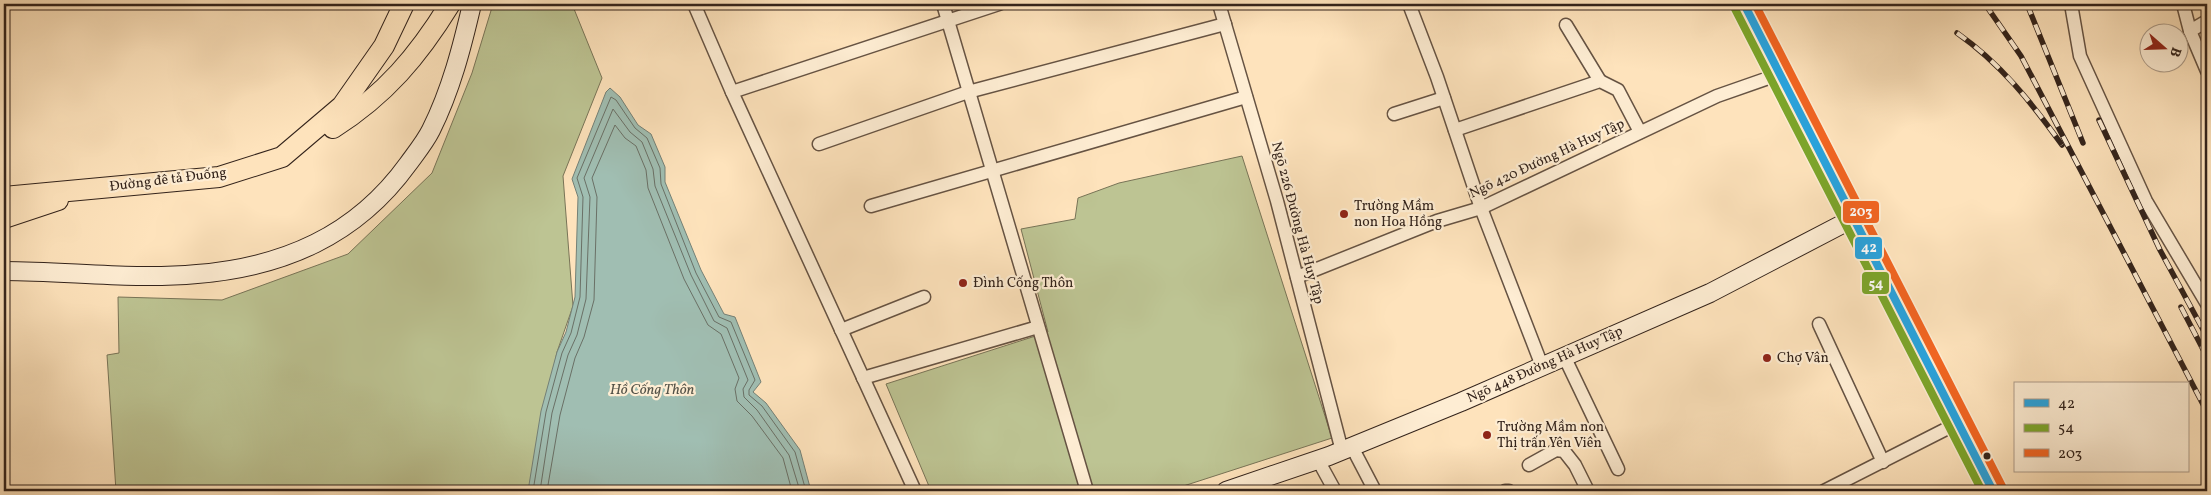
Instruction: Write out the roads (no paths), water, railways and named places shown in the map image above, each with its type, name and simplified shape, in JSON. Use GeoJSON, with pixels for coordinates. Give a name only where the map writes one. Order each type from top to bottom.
{"type":"FeatureCollection","features":[{"type":"Feature","properties":{"kind":"main road","name":"Đường đê tả Đuống"},"geometry":{"type":"LineString","coordinates":[[4,197],[219,177],[282,157],[342,106],[384,46],[404,4]]}},
{"type":"Feature","properties":{"kind":"main road"},"geometry":{"type":"LineString","coordinates":[[282,157],[335,127],[389,86],[412,60],[450,4]]}},
{"type":"Feature","properties":{"kind":"main road"},"geometry":{"type":"LineString","coordinates":[[1744,4],[1993,491]]}},
{"type":"Feature","properties":{"kind":"main road"},"geometry":{"type":"LineString","coordinates":[[4,218],[91,189]]}},
{"type":"Feature","properties":{"kind":"street"},"geometry":{"type":"LineString","coordinates":[[4,270],[115,275],[195,274],[262,264],[312,246],[365,212],[399,177],[416,154],[430,132],[452,78],[472,4]]}},
{"type":"Feature","properties":{"kind":"street"},"geometry":{"type":"LineString","coordinates":[[697,4],[732,92],[915,491]]}},
{"type":"Feature","properties":{"kind":"street"},"geometry":{"type":"LineString","coordinates":[[943,4],[991,172],[1088,491]]}},
{"type":"Feature","properties":{"kind":"street"},"geometry":{"type":"LineString","coordinates":[[732,92],[999,4]]}},
{"type":"Feature","properties":{"kind":"street"},"geometry":{"type":"LineString","coordinates":[[1409,4],[1444,98],[1481,208],[1542,366]]}},
{"type":"Feature","properties":{"kind":"street"},"geometry":{"type":"LineString","coordinates":[[2071,4],[2080,56],[2142,192],[2207,304]]}},
{"type":"Feature","properties":{"kind":"street"},"geometry":{"type":"LineString","coordinates":[[2183,4],[2190,31],[2207,71]]}},
{"type":"Feature","properties":{"kind":"street","name":"Ngõ 226 Đường Hà Huy Tập"},"geometry":{"type":"LineString","coordinates":[[1222,5],[1225,24],[1347,449],[1375,491]]}},
{"type":"Feature","properties":{"kind":"street"},"geometry":{"type":"LineString","coordinates":[[2190,31],[2207,21]]}},
{"type":"Feature","properties":{"kind":"street"},"geometry":{"type":"LineString","coordinates":[[818,144],[968,92],[1225,24]]}},
{"type":"Feature","properties":{"kind":"street"},"geometry":{"type":"LineString","coordinates":[[1566,25],[1600,81],[1618,90],[1640,132]]}},
{"type":"Feature","properties":{"kind":"street","name":"Ngõ 420 Đường Hà Huy Tập"},"geometry":{"type":"LineString","coordinates":[[1297,277],[1437,221],[1481,208],[1717,96],[1780,74]]}},
{"type":"Feature","properties":{"kind":"street"},"geometry":{"type":"LineString","coordinates":[[1455,130],[1600,81]]}},
{"type":"Feature","properties":{"kind":"street"},"geometry":{"type":"LineString","coordinates":[[871,206],[1246,97]]}},
{"type":"Feature","properties":{"kind":"street"},"geometry":{"type":"LineString","coordinates":[[1394,114],[1444,98]]}},
{"type":"Feature","properties":{"kind":"street","name":"Ngõ 448 Đường Hà Huy Tập"},"geometry":{"type":"LineString","coordinates":[[1226,491],[1347,449],[1710,293],[1854,218]]}},
{"type":"Feature","properties":{"kind":"street"},"geometry":{"type":"LineString","coordinates":[[841,330],[924,297]]}},
{"type":"Feature","properties":{"kind":"street"},"geometry":{"type":"LineString","coordinates":[[1819,324],[1883,462]]}},
{"type":"Feature","properties":{"kind":"street"},"geometry":{"type":"LineString","coordinates":[[863,378],[1038,327]]}},
{"type":"Feature","properties":{"kind":"street"},"geometry":{"type":"LineString","coordinates":[[1564,356],[1618,469]]}},
{"type":"Feature","properties":{"kind":"street"},"geometry":{"type":"LineString","coordinates":[[1824,491],[1958,424]]}},
{"type":"Feature","properties":{"kind":"street"},"geometry":{"type":"LineString","coordinates":[[1529,464],[1556,450],[1564,452],[1574,465],[1588,491]]}},
{"type":"Feature","properties":{"kind":"street"},"geometry":{"type":"LineString","coordinates":[[1318,460],[1335,491]]}},
{"type":"Feature","properties":{"kind":"water","name":"Hồ Cống Thôn"},"geometry":{"type":"Polygon","coordinates":[[[610,88],[620,97],[638,125],[651,134],[665,167],[665,182],[701,270],[724,314],[735,317],[761,382],[753,392],[766,403],[800,450],[811,491],[528,491],[541,411],[557,352],[566,332],[575,297],[578,197],[572,179],[606,92],[610,88]]]}},
{"type":"Feature","properties":{"kind":"railway"},"geometry":{"type":"LineString","coordinates":[[1985,4],[2021,56],[2207,412]]}},
{"type":"Feature","properties":{"kind":"railway"},"geometry":{"type":"LineString","coordinates":[[2027,4],[2083,143]]}},
{"type":"Feature","properties":{"kind":"railway"},"geometry":{"type":"LineString","coordinates":[[1957,33],[1987,57],[2014,84],[2062,145]]}},
{"type":"Feature","properties":{"kind":"railway"},"geometry":{"type":"LineString","coordinates":[[2099,120],[2160,250],[2207,337]]}},
{"type":"Feature","properties":{"kind":"railway"},"geometry":{"type":"LineString","coordinates":[[2181,307],[2207,357]]}},
{"type":"Feature","properties":{"kind":"place","name":"Trường Mầm non Hoa Hồng"},"geometry":{"type":"Point","coordinates":[1344,214]}},
{"type":"Feature","properties":{"kind":"place","name":"Đình Cống Thôn"},"geometry":{"type":"Point","coordinates":[963,283]}},
{"type":"Feature","properties":{"kind":"place","name":"Chợ Vân"},"geometry":{"type":"Point","coordinates":[1767,358]}},
{"type":"Feature","properties":{"kind":"place","name":"Trường Mầm non Thị trấn Yên Viên"},"geometry":{"type":"Point","coordinates":[1487,435]}}]}
